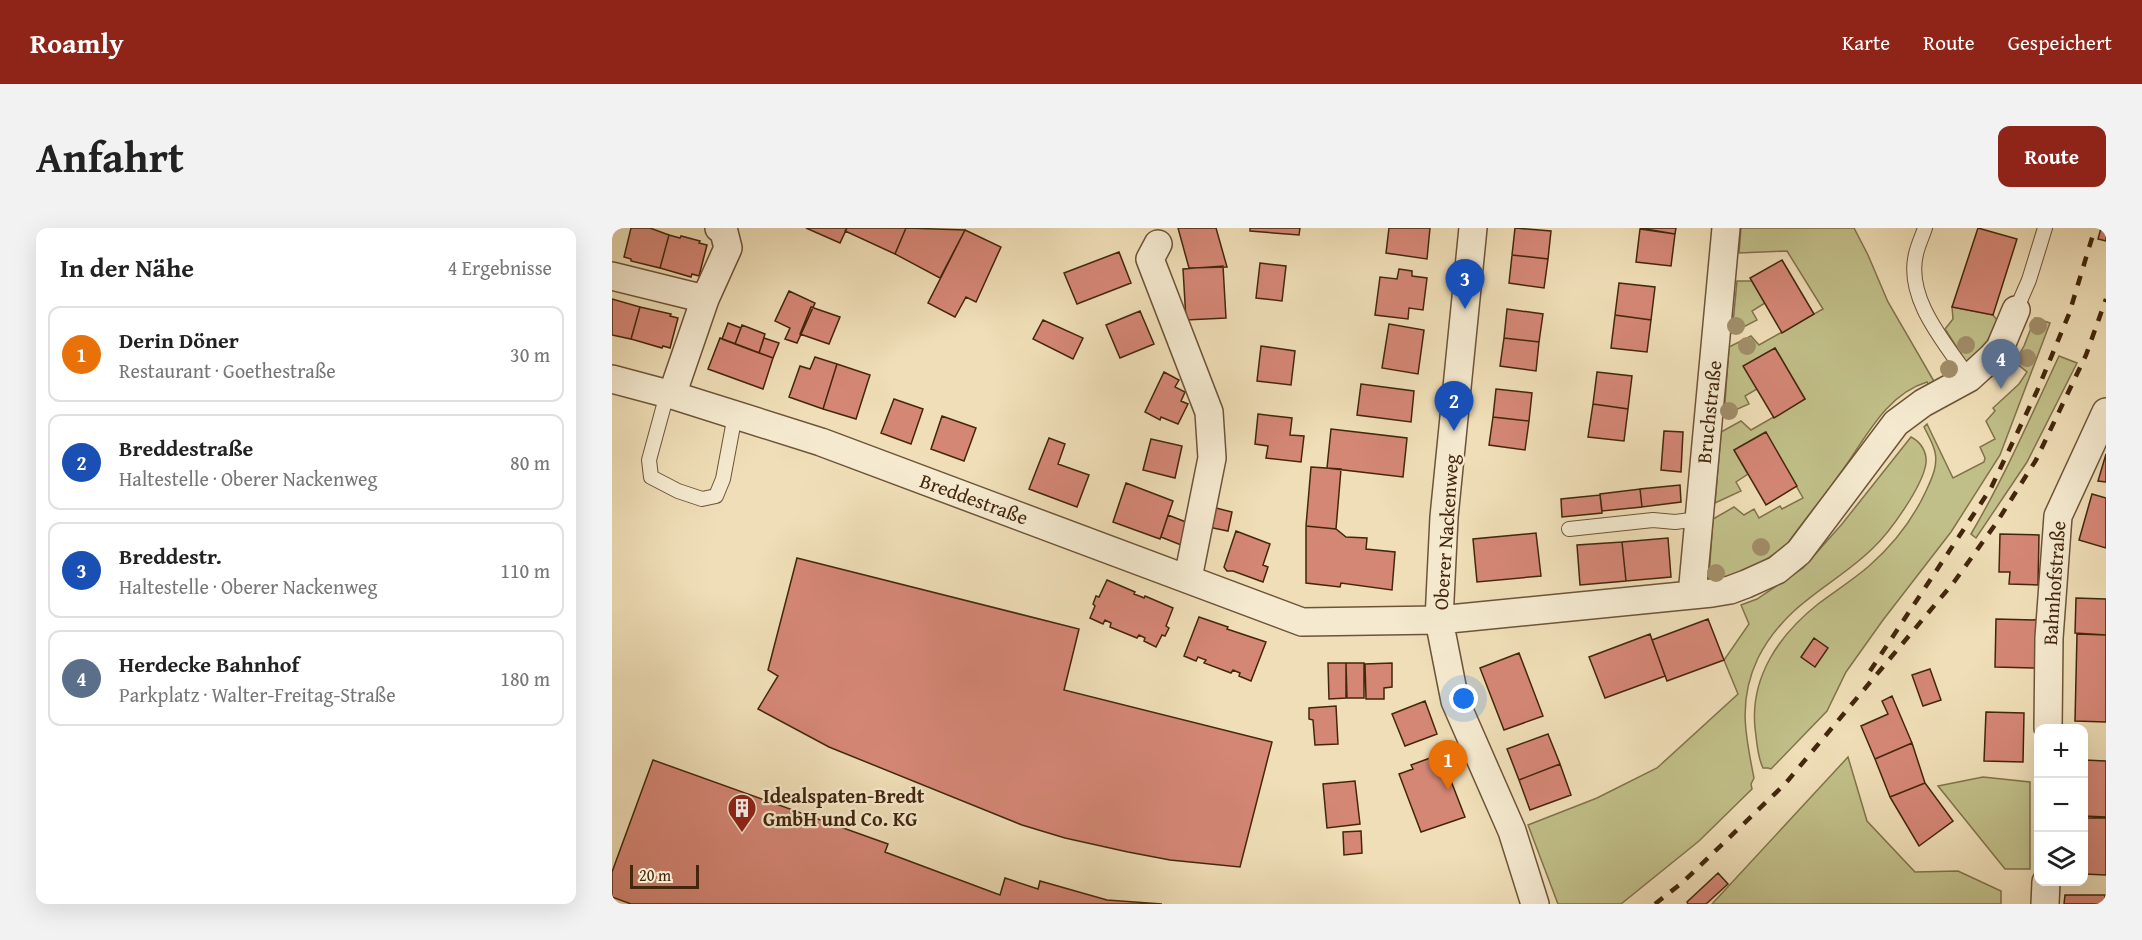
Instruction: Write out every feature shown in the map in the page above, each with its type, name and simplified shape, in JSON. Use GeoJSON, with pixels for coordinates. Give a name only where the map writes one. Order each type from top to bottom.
{"type":"FeatureCollection","features":[{"type":"Feature","properties":{"kind":"street"},"geometry":{"type":"LineString","coordinates":[[669,395],[705,299],[728,248],[724,232],[719,228]]}},
{"type":"Feature","properties":{"kind":"street","name":"Oberer Nackenweg"},"geometry":{"type":"LineString","coordinates":[[1473,228],[1444,517],[1439,620],[1455,701],[1512,831],[1532,903]]}},
{"type":"Feature","properties":{"kind":"street","name":"Bruchstraße"},"geometry":{"type":"LineString","coordinates":[[1692,595],[1726,228]]}},
{"type":"Feature","properties":{"kind":"street"},"geometry":{"type":"LineString","coordinates":[[1158,244],[1150,259],[1209,412],[1212,458],[1188,578]]}},
{"type":"Feature","properties":{"kind":"street"},"geometry":{"type":"LineString","coordinates":[[612,276],[705,299]]}},
{"type":"Feature","properties":{"kind":"street","name":"Breddestraße"},"geometry":{"type":"LineString","coordinates":[[612,379],[821,442],[1302,622],[1439,620],[1730,590],[1777,570],[1799,552],[1896,423],[1923,403],[1969,378],[1992,357],[2000,348],[2016,310]]}},
{"type":"Feature","properties":{"kind":"street","name":"Bahnhofstraße"},"geometry":{"type":"LineString","coordinates":[[2048,724],[2049,638],[2058,516],[2106,412]]}},
{"type":"Feature","properties":{"kind":"street"},"geometry":{"type":"LineString","coordinates":[[2045,904],[2046,886]]}},
{"type":"Feature","properties":{"kind":"lane"},"geometry":{"type":"LineString","coordinates":[[1925,228],[1916,256],[1917,292],[1924,311],[1969,378]]}},
{"type":"Feature","properties":{"kind":"lane"},"geometry":{"type":"LineString","coordinates":[[2016,310],[2029,280],[2044,228]]}},
{"type":"Feature","properties":{"kind":"lane"},"geometry":{"type":"LineString","coordinates":[[669,395],[649,460],[651,477],[678,491],[702,499],[716,496],[723,478],[735,415]]}},
{"type":"Feature","properties":{"kind":"lane"},"geometry":{"type":"LineString","coordinates":[[1569,529],[1653,520],[1676,522],[1699,519]]}},
{"type":"Feature","properties":{"kind":"shaded area"},"geometry":{"type":"Polygon","coordinates":[[[1741,228],[1854,228],[1888,302],[1935,383],[1929,386],[1927,382],[1912,388],[1887,408],[1788,543],[1763,562],[1742,572],[1721,579],[1712,579],[1709,576],[1713,519],[1734,507],[1744,515],[1754,509],[1759,518],[1780,506],[1782,509],[1803,498],[1765,432],[1734,450],[1748,474],[1736,482],[1741,491],[1715,503],[1721,432],[1741,421],[1751,430],[1805,399],[1775,348],[1744,366],[1757,389],[1745,396],[1749,404],[1724,415],[1729,347],[1751,336],[1759,345],[1823,309],[1787,251],[1739,253],[1741,228]]]}},
{"type":"Feature","properties":{"kind":"shaded area"},"geometry":{"type":"Polygon","coordinates":[[[1737,281],[1752,281],[1765,303],[1752,311],[1757,320],[1732,333],[1737,281]]]}},
{"type":"Feature","properties":{"kind":"shaded area"},"geometry":{"type":"Polygon","coordinates":[[[1952,307],[1993,315],[1997,320],[1986,344],[1967,363],[1945,329],[1953,319],[1952,307]]]}},
{"type":"Feature","properties":{"kind":"shaded area"},"geometry":{"type":"Polygon","coordinates":[[[2035,318],[2050,323],[2000,455],[1951,532],[1846,672],[1827,711],[1771,769],[1763,768],[1755,728],[1755,709],[1757,691],[1770,658],[1791,629],[1804,616],[1869,566],[1909,521],[1926,491],[1935,467],[1934,449],[1924,427],[1927,424],[1953,478],[1984,462],[1985,458],[1980,447],[1995,439],[1986,421],[1995,411],[1993,408],[2019,384],[2027,372],[2015,362],[2035,318]]]}},
{"type":"Feature","properties":{"kind":"shaded area"},"geometry":{"type":"Polygon","coordinates":[[[2059,356],[2077,363],[2027,462],[1976,538],[1971,534],[2006,468],[2059,356]]]}},
{"type":"Feature","properties":{"kind":"shaded area"},"geometry":{"type":"Polygon","coordinates":[[[1911,437],[1923,448],[1926,463],[1919,484],[1896,520],[1864,557],[1789,616],[1758,658],[1748,688],[1745,717],[1754,778],[1751,784],[1752,789],[1699,841],[1621,904],[1558,904],[1528,825],[1597,798],[1657,768],[1738,694],[1724,660],[1749,624],[1741,605],[1757,599],[1803,568],[1842,524],[1911,437]]]}},
{"type":"Feature","properties":{"kind":"shaded area"},"geometry":{"type":"Polygon","coordinates":[[[1848,757],[1867,821],[1915,872],[1958,871],[2001,891],[2001,904],[1712,904],[1848,757]]]}},
{"type":"Feature","properties":{"kind":"shaded area"},"geometry":{"type":"Polygon","coordinates":[[[1983,777],[2030,782],[2030,869],[2005,869],[1938,786],[1983,777]]]}},
{"type":"Feature","properties":{"kind":"building"},"geometry":{"type":"Polygon","coordinates":[[[631,228],[650,228],[669,235],[660,268],[624,257],[631,228]]]}},
{"type":"Feature","properties":{"kind":"building"},"geometry":{"type":"Polygon","coordinates":[[[806,228],[847,228],[840,243],[806,228]]]}},
{"type":"Feature","properties":{"kind":"building"},"geometry":{"type":"Polygon","coordinates":[[[847,228],[906,228],[895,254],[845,231],[847,228]]]}},
{"type":"Feature","properties":{"kind":"building"},"geometry":{"type":"Polygon","coordinates":[[[906,228],[965,230],[940,278],[895,254],[906,228]]]}},
{"type":"Feature","properties":{"kind":"building"},"geometry":{"type":"Polygon","coordinates":[[[1178,228],[1216,228],[1227,267],[1189,268],[1178,228]]]}},
{"type":"Feature","properties":{"kind":"building"},"geometry":{"type":"Polygon","coordinates":[[[1250,228],[1300,228],[1299,235],[1250,231],[1250,228]]]}},
{"type":"Feature","properties":{"kind":"building"},"geometry":{"type":"Polygon","coordinates":[[[1389,228],[1430,228],[1427,259],[1386,253],[1389,228]]]}},
{"type":"Feature","properties":{"kind":"building"},"geometry":{"type":"Polygon","coordinates":[[[1515,228],[1551,231],[1548,259],[1512,255],[1515,228]]]}},
{"type":"Feature","properties":{"kind":"building"},"geometry":{"type":"Polygon","coordinates":[[[1640,228],[1676,228],[1675,234],[1640,228]]]}},
{"type":"Feature","properties":{"kind":"building"},"geometry":{"type":"Polygon","coordinates":[[[1978,228],[2017,239],[1993,315],[1952,307],[1978,228]]]}},
{"type":"Feature","properties":{"kind":"building"},"geometry":{"type":"Polygon","coordinates":[[[2101,228],[2106,228],[2106,241],[2098,239],[2101,228]]]}},
{"type":"Feature","properties":{"kind":"building"},"geometry":{"type":"Polygon","coordinates":[[[1640,229],[1675,234],[1671,266],[1636,262],[1640,229]]]}},
{"type":"Feature","properties":{"kind":"building"},"geometry":{"type":"Polygon","coordinates":[[[965,230],[1001,247],[976,302],[966,297],[955,317],[928,303],[965,230]]]}},
{"type":"Feature","properties":{"kind":"building"},"geometry":{"type":"Polygon","coordinates":[[[669,235],[700,241],[699,243],[707,245],[699,276],[692,274],[691,277],[660,268],[669,235]]]}},
{"type":"Feature","properties":{"kind":"building"},"geometry":{"type":"Polygon","coordinates":[[[1119,252],[1131,283],[1077,304],[1064,273],[1119,252]]]}},
{"type":"Feature","properties":{"kind":"building"},"geometry":{"type":"Polygon","coordinates":[[[1512,255],[1548,259],[1544,288],[1509,283],[1512,255]]]}},
{"type":"Feature","properties":{"kind":"building"},"geometry":{"type":"Polygon","coordinates":[[[1782,260],[1814,314],[1782,333],[1750,278],[1782,260]]]}},
{"type":"Feature","properties":{"kind":"building"},"geometry":{"type":"Polygon","coordinates":[[[1260,263],[1286,266],[1282,301],[1256,298],[1260,263]]]}},
{"type":"Feature","properties":{"kind":"building"},"geometry":{"type":"Polygon","coordinates":[[[1223,266],[1226,318],[1186,320],[1183,269],[1223,266]]]}},
{"type":"Feature","properties":{"kind":"building"},"geometry":{"type":"Polygon","coordinates":[[[1399,269],[1412,271],[1412,276],[1427,278],[1423,310],[1409,308],[1408,319],[1375,315],[1380,277],[1397,279],[1399,269]]]}},
{"type":"Feature","properties":{"kind":"building"},"geometry":{"type":"Polygon","coordinates":[[[1619,283],[1655,287],[1651,320],[1615,315],[1619,283]]]}},
{"type":"Feature","properties":{"kind":"building"},"geometry":{"type":"Polygon","coordinates":[[[789,291],[815,303],[797,343],[785,339],[790,328],[775,321],[789,291]]]}},
{"type":"Feature","properties":{"kind":"building"},"geometry":{"type":"Polygon","coordinates":[[[612,299],[640,307],[631,339],[612,335],[612,299]]]}},
{"type":"Feature","properties":{"kind":"building"},"geometry":{"type":"Polygon","coordinates":[[[640,307],[671,314],[670,316],[678,318],[670,348],[631,339],[640,307]]]}},
{"type":"Feature","properties":{"kind":"building"},"geometry":{"type":"Polygon","coordinates":[[[811,307],[840,317],[829,344],[800,334],[811,307]]]}},
{"type":"Feature","properties":{"kind":"building"},"geometry":{"type":"Polygon","coordinates":[[[1507,309],[1543,314],[1539,342],[1504,338],[1507,309]]]}},
{"type":"Feature","properties":{"kind":"building"},"geometry":{"type":"Polygon","coordinates":[[[1140,311],[1154,344],[1120,358],[1106,325],[1140,311]]]}},
{"type":"Feature","properties":{"kind":"building"},"geometry":{"type":"Polygon","coordinates":[[[1615,315],[1651,320],[1647,352],[1611,348],[1615,315]]]}},
{"type":"Feature","properties":{"kind":"building"},"geometry":{"type":"Polygon","coordinates":[[[1043,320],[1083,338],[1073,359],[1033,339],[1043,320]]]}},
{"type":"Feature","properties":{"kind":"building"},"geometry":{"type":"Polygon","coordinates":[[[728,323],[741,328],[735,344],[722,339],[728,323]]]}},
{"type":"Feature","properties":{"kind":"building"},"geometry":{"type":"Polygon","coordinates":[[[1389,324],[1424,330],[1418,374],[1382,368],[1389,324]]]}},
{"type":"Feature","properties":{"kind":"building"},"geometry":{"type":"Polygon","coordinates":[[[742,325],[765,334],[759,353],[735,344],[742,325]]]}},
{"type":"Feature","properties":{"kind":"building"},"geometry":{"type":"Polygon","coordinates":[[[720,338],[773,358],[763,389],[708,369],[720,338]]]}},
{"type":"Feature","properties":{"kind":"building"},"geometry":{"type":"Polygon","coordinates":[[[764,338],[779,343],[773,358],[759,353],[764,338]]]}},
{"type":"Feature","properties":{"kind":"building"},"geometry":{"type":"Polygon","coordinates":[[[1504,338],[1539,342],[1536,371],[1500,366],[1504,338]]]}},
{"type":"Feature","properties":{"kind":"building"},"geometry":{"type":"Polygon","coordinates":[[[1261,346],[1295,351],[1291,385],[1257,381],[1261,346]]]}},
{"type":"Feature","properties":{"kind":"building"},"geometry":{"type":"Polygon","coordinates":[[[1775,348],[1805,399],[1774,418],[1743,366],[1775,348]]]}},
{"type":"Feature","properties":{"kind":"building"},"geometry":{"type":"Polygon","coordinates":[[[815,357],[837,364],[823,409],[789,397],[800,366],[810,369],[815,357]]]}},
{"type":"Feature","properties":{"kind":"building"},"geometry":{"type":"Polygon","coordinates":[[[837,364],[870,375],[856,419],[823,409],[837,364]]]}},
{"type":"Feature","properties":{"kind":"building"},"geometry":{"type":"Polygon","coordinates":[[[1164,372],[1179,380],[1175,387],[1185,392],[1181,401],[1188,404],[1178,424],[1161,417],[1160,420],[1145,412],[1164,372]]]}},
{"type":"Feature","properties":{"kind":"building"},"geometry":{"type":"Polygon","coordinates":[[[1597,372],[1632,376],[1628,409],[1593,404],[1597,372]]]}},
{"type":"Feature","properties":{"kind":"building"},"geometry":{"type":"Polygon","coordinates":[[[1361,384],[1414,391],[1411,422],[1357,415],[1361,384]]]}},
{"type":"Feature","properties":{"kind":"building"},"geometry":{"type":"Polygon","coordinates":[[[1496,389],[1532,393],[1529,421],[1493,417],[1496,389]]]}},
{"type":"Feature","properties":{"kind":"building"},"geometry":{"type":"Polygon","coordinates":[[[894,399],[923,409],[911,444],[881,433],[894,399]]]}},
{"type":"Feature","properties":{"kind":"building"},"geometry":{"type":"Polygon","coordinates":[[[1593,404],[1628,409],[1624,441],[1588,437],[1593,404]]]}},
{"type":"Feature","properties":{"kind":"building"},"geometry":{"type":"Polygon","coordinates":[[[1258,414],[1292,418],[1290,435],[1304,436],[1301,462],[1266,458],[1268,446],[1255,444],[1258,414]]]}},
{"type":"Feature","properties":{"kind":"building"},"geometry":{"type":"Polygon","coordinates":[[[942,416],[976,428],[964,461],[931,449],[942,416]]]}},
{"type":"Feature","properties":{"kind":"building"},"geometry":{"type":"Polygon","coordinates":[[[1493,417],[1529,421],[1525,450],[1489,445],[1493,417]]]}},
{"type":"Feature","properties":{"kind":"building"},"geometry":{"type":"Polygon","coordinates":[[[1331,429],[1407,438],[1403,477],[1327,468],[1331,429]]]}},
{"type":"Feature","properties":{"kind":"building"},"geometry":{"type":"Polygon","coordinates":[[[1664,431],[1683,432],[1681,472],[1661,470],[1664,431]]]}},
{"type":"Feature","properties":{"kind":"building"},"geometry":{"type":"Polygon","coordinates":[[[1766,432],[1797,486],[1766,505],[1734,450],[1766,432]]]}},
{"type":"Feature","properties":{"kind":"building"},"geometry":{"type":"Polygon","coordinates":[[[1049,438],[1065,444],[1058,464],[1089,475],[1077,507],[1029,489],[1049,438]]]}},
{"type":"Feature","properties":{"kind":"building"},"geometry":{"type":"Polygon","coordinates":[[[1151,439],[1182,446],[1175,478],[1143,470],[1151,439]]]}},
{"type":"Feature","properties":{"kind":"building"},"geometry":{"type":"Polygon","coordinates":[[[2106,454],[2106,482],[2098,481],[2106,454]]]}},
{"type":"Feature","properties":{"kind":"building"},"geometry":{"type":"Polygon","coordinates":[[[1311,467],[1341,469],[1336,529],[1306,526],[1311,467]]]}},
{"type":"Feature","properties":{"kind":"building"},"geometry":{"type":"Polygon","coordinates":[[[1126,483],[1173,501],[1160,539],[1113,522],[1126,483]]]}},
{"type":"Feature","properties":{"kind":"building"},"geometry":{"type":"Polygon","coordinates":[[[1680,485],[1681,502],[1642,507],[1640,489],[1680,485]]]}},
{"type":"Feature","properties":{"kind":"building"},"geometry":{"type":"Polygon","coordinates":[[[1640,489],[1642,507],[1602,511],[1600,494],[1640,489]]]}},
{"type":"Feature","properties":{"kind":"building"},"geometry":{"type":"Polygon","coordinates":[[[2092,494],[2106,498],[2106,548],[2079,540],[2092,494]]]}},
{"type":"Feature","properties":{"kind":"building"},"geometry":{"type":"Polygon","coordinates":[[[1600,495],[1602,513],[1562,517],[1561,499],[1600,495]]]}},
{"type":"Feature","properties":{"kind":"building"},"geometry":{"type":"Polygon","coordinates":[[[1212,507],[1232,512],[1228,531],[1208,527],[1212,507]]]}},
{"type":"Feature","properties":{"kind":"building"},"geometry":{"type":"Polygon","coordinates":[[[1168,515],[1186,522],[1181,545],[1161,537],[1168,515]]]}},
{"type":"Feature","properties":{"kind":"building"},"geometry":{"type":"Polygon","coordinates":[[[1306,526],[1336,529],[1346,537],[1367,538],[1366,549],[1395,552],[1392,590],[1341,583],[1340,587],[1306,583],[1306,526]]]}},
{"type":"Feature","properties":{"kind":"building"},"geometry":{"type":"Polygon","coordinates":[[[1236,531],[1270,544],[1263,565],[1268,567],[1263,582],[1227,571],[1224,567],[1236,531]]]}},
{"type":"Feature","properties":{"kind":"building"},"geometry":{"type":"Polygon","coordinates":[[[1536,533],[1541,576],[1477,582],[1473,539],[1536,533]]]}},
{"type":"Feature","properties":{"kind":"building"},"geometry":{"type":"Polygon","coordinates":[[[2000,534],[2039,535],[2038,585],[2009,584],[2010,572],[1999,572],[2000,534]]]}},
{"type":"Feature","properties":{"kind":"building"},"geometry":{"type":"Polygon","coordinates":[[[1668,538],[1671,577],[1626,581],[1622,542],[1668,538]]]}},
{"type":"Feature","properties":{"kind":"building"},"geometry":{"type":"Polygon","coordinates":[[[1622,542],[1626,581],[1580,585],[1577,545],[1622,542]]]}},
{"type":"Feature","properties":{"kind":"building"},"geometry":{"type":"Polygon","coordinates":[[[797,558],[1079,629],[1064,690],[1272,742],[1240,867],[1170,860],[1128,852],[1065,838],[1022,825],[829,747],[758,709],[778,676],[768,670],[797,558]]]}},
{"type":"Feature","properties":{"kind":"building"},"geometry":{"type":"Polygon","coordinates":[[[1107,580],[1135,592],[1134,594],[1144,598],[1145,596],[1173,608],[1166,626],[1169,628],[1165,636],[1162,635],[1156,647],[1144,641],[1145,638],[1139,635],[1137,638],[1110,627],[1111,623],[1105,620],[1103,624],[1090,618],[1096,596],[1099,597],[1107,580]]]}},
{"type":"Feature","properties":{"kind":"building"},"geometry":{"type":"Polygon","coordinates":[[[2076,598],[2106,599],[2106,635],[2075,633],[2076,598]]]}},
{"type":"Feature","properties":{"kind":"building"},"geometry":{"type":"Polygon","coordinates":[[[1199,617],[1266,642],[1251,681],[1239,676],[1240,673],[1233,670],[1231,673],[1204,663],[1206,660],[1198,657],[1196,661],[1184,656],[1199,617]]]}},
{"type":"Feature","properties":{"kind":"building"},"geometry":{"type":"Polygon","coordinates":[[[1708,619],[1724,660],[1667,681],[1652,640],[1708,619]]]}},
{"type":"Feature","properties":{"kind":"building"},"geometry":{"type":"Polygon","coordinates":[[[1996,619],[2038,620],[2037,668],[1995,667],[1996,619]]]}},
{"type":"Feature","properties":{"kind":"building"},"geometry":{"type":"Polygon","coordinates":[[[1650,634],[1665,676],[1605,698],[1589,657],[1650,634]]]}},
{"type":"Feature","properties":{"kind":"building"},"geometry":{"type":"Polygon","coordinates":[[[2077,634],[2106,635],[2106,722],[2075,721],[2077,634]]]}},
{"type":"Feature","properties":{"kind":"building"},"geometry":{"type":"Polygon","coordinates":[[[1814,638],[1828,648],[1815,667],[1801,657],[1814,638]]]}},
{"type":"Feature","properties":{"kind":"building"},"geometry":{"type":"Polygon","coordinates":[[[1519,653],[1543,716],[1504,730],[1480,668],[1519,653]]]}},
{"type":"Feature","properties":{"kind":"building"},"geometry":{"type":"Polygon","coordinates":[[[1328,663],[1346,663],[1346,698],[1329,699],[1328,663]]]}},
{"type":"Feature","properties":{"kind":"building"},"geometry":{"type":"Polygon","coordinates":[[[1346,663],[1364,663],[1364,698],[1347,698],[1346,663]]]}},
{"type":"Feature","properties":{"kind":"building"},"geometry":{"type":"Polygon","coordinates":[[[1392,663],[1392,687],[1384,688],[1384,699],[1366,699],[1365,664],[1392,663]]]}},
{"type":"Feature","properties":{"kind":"building"},"geometry":{"type":"Polygon","coordinates":[[[1930,669],[1941,700],[1923,706],[1912,675],[1930,669]]]}},
{"type":"Feature","properties":{"kind":"building"},"geometry":{"type":"Polygon","coordinates":[[[1892,696],[1912,743],[1875,759],[1861,726],[1888,714],[1882,701],[1892,696]]]}},
{"type":"Feature","properties":{"kind":"building"},"geometry":{"type":"Polygon","coordinates":[[[1425,701],[1437,734],[1405,746],[1392,714],[1425,701]]]}},
{"type":"Feature","properties":{"kind":"building"},"geometry":{"type":"Polygon","coordinates":[[[1336,706],[1338,744],[1315,745],[1313,720],[1309,719],[1309,708],[1336,706]]]}},
{"type":"Feature","properties":{"kind":"building"},"geometry":{"type":"Polygon","coordinates":[[[1986,712],[2024,713],[2023,762],[1984,761],[1986,712]]]}},
{"type":"Feature","properties":{"kind":"building"},"geometry":{"type":"Polygon","coordinates":[[[1548,734],[1560,764],[1519,780],[1507,749],[1548,734]]]}},
{"type":"Feature","properties":{"kind":"building"},"geometry":{"type":"Polygon","coordinates":[[[1912,743],[1925,783],[1890,797],[1875,759],[1912,743]]]}},
{"type":"Feature","properties":{"kind":"building"},"geometry":{"type":"Polygon","coordinates":[[[1441,754],[1446,757],[1449,764],[1446,768],[1465,817],[1421,832],[1399,774],[1413,769],[1411,765],[1441,754]]]}},
{"type":"Feature","properties":{"kind":"building","name":"Idealspaten-Bredt GmbH und Co. KG"},"geometry":{"type":"Polygon","coordinates":[[[653,760],[888,844],[885,852],[1000,895],[1005,878],[1038,889],[1040,881],[1107,900],[1162,904],[631,904],[612,897],[612,872],[653,760]]]}},
{"type":"Feature","properties":{"kind":"building"},"geometry":{"type":"Polygon","coordinates":[[[2088,760],[2106,761],[2106,817],[2088,816],[2088,760]]]}},
{"type":"Feature","properties":{"kind":"building"},"geometry":{"type":"Polygon","coordinates":[[[1560,764],[1571,795],[1530,810],[1519,780],[1560,764]]]}},
{"type":"Feature","properties":{"kind":"building"},"geometry":{"type":"Polygon","coordinates":[[[1355,781],[1360,824],[1327,828],[1323,784],[1355,781]]]}},
{"type":"Feature","properties":{"kind":"building"},"geometry":{"type":"Polygon","coordinates":[[[1925,783],[1953,821],[1919,846],[1890,797],[1925,783]]]}},
{"type":"Feature","properties":{"kind":"building"},"geometry":{"type":"Polygon","coordinates":[[[2088,818],[2106,818],[2106,875],[2088,874],[2088,818]]]}},
{"type":"Feature","properties":{"kind":"building"},"geometry":{"type":"Polygon","coordinates":[[[1361,831],[1362,853],[1344,855],[1343,832],[1361,831]]]}},
{"type":"Feature","properties":{"kind":"building"},"geometry":{"type":"Polygon","coordinates":[[[1718,873],[1728,884],[1706,904],[1688,904],[1687,902],[1718,873]]]}},
{"type":"Feature","properties":{"kind":"building"},"geometry":{"type":"Polygon","coordinates":[[[2065,895],[2105,895],[2105,904],[2064,904],[2065,895]]]}},
{"type":"Feature","properties":{"kind":"railway"},"geometry":{"type":"LineString","coordinates":[[1870,671],[1991,488],[2037,391],[2069,314],[2095,228]]}},
{"type":"Feature","properties":{"kind":"railway"},"geometry":{"type":"LineString","coordinates":[[1655,904],[1683,882],[1785,784],[1954,582],[1997,522],[2036,460],[2086,355],[2106,299]]}},
{"type":"Feature","properties":{"kind":"place","name":"Breddestr."},"geometry":{"type":"Point","coordinates":[1465,309]}},
{"type":"Feature","properties":{"kind":"place","name":"Herdecke Bahnhof"},"geometry":{"type":"Point","coordinates":[2001,389]}},
{"type":"Feature","properties":{"kind":"place","name":"Breddestraße"},"geometry":{"type":"Point","coordinates":[1454,431]}},
{"type":"Feature","properties":{"kind":"place","name":"Derin Döner"},"geometry":{"type":"Point","coordinates":[1448,790]}},
{"type":"Feature","properties":{"kind":"place","name":"Idealspaten-Bredt GmbH und Co. KG"},"geometry":{"type":"Point","coordinates":[742,834]}}]}
